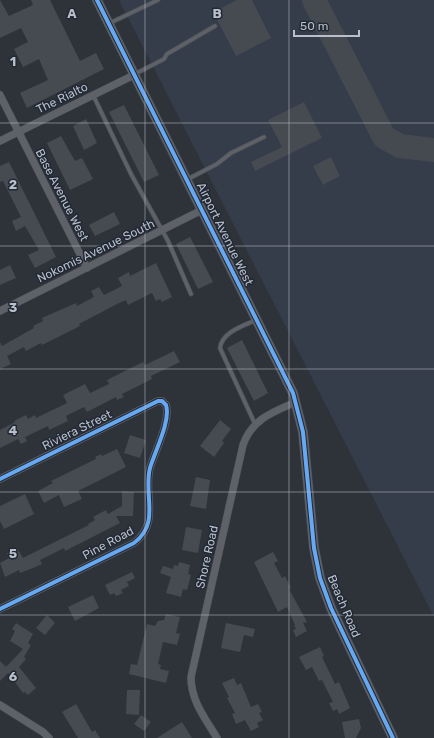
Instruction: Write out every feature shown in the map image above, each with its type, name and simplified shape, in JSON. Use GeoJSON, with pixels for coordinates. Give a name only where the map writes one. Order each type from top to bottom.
{"type":"FeatureCollection","features":[{"type":"Feature","properties":{"kind":"street","name":"Airport Avenue West"},"geometry":{"type":"LineString","coordinates":[[97,0],[296,402]]}},
{"type":"Feature","properties":{"kind":"street","name":"The Rialto"},"geometry":{"type":"LineString","coordinates":[[0,142],[134,75]]}},
{"type":"Feature","properties":{"kind":"street","name":"Base Avenue West"},"geometry":{"type":"LineString","coordinates":[[0,95],[86,268]]}},
{"type":"Feature","properties":{"kind":"street","name":"Nokomis Avenue South"},"geometry":{"type":"LineString","coordinates":[[0,311],[202,210]]}},
{"type":"Feature","properties":{"kind":"street","name":"Riviera Street"},"geometry":{"type":"LineString","coordinates":[[0,479],[158,402],[164,402]]}},
{"type":"Feature","properties":{"kind":"street","name":"Pine Road"},"geometry":{"type":"LineString","coordinates":[[0,610],[134,543],[144,534],[149,523],[150,468],[168,416],[168,409],[164,402]]}},
{"type":"Feature","properties":{"kind":"street","name":"Shore Road"},"geometry":{"type":"LineString","coordinates":[[217,738],[195,701],[192,692],[191,677],[243,445],[255,424],[262,418],[296,402]]}},
{"type":"Feature","properties":{"kind":"street","name":"Beach Road"},"geometry":{"type":"LineString","coordinates":[[296,402],[304,439],[312,533],[320,578],[331,608],[392,737]]}},
{"type":"Feature","properties":{"kind":"street"},"geometry":{"type":"LineString","coordinates":[[0,705],[43,732],[49,738]]}},
{"type":"Feature","properties":{"kind":"lane"},"geometry":{"type":"LineString","coordinates":[[109,24],[158,0]]}},
{"type":"Feature","properties":{"kind":"lane"},"geometry":{"type":"LineString","coordinates":[[134,75],[164,59],[167,54],[215,26]]}},
{"type":"Feature","properties":{"kind":"lane"},"geometry":{"type":"LineString","coordinates":[[93,96],[131,174],[162,230],[190,294]]}},
{"type":"Feature","properties":{"kind":"lane"},"geometry":{"type":"LineString","coordinates":[[187,180],[217,164],[231,153],[264,137]]}},
{"type":"Feature","properties":{"kind":"lane"},"geometry":{"type":"LineString","coordinates":[[255,424],[220,348],[223,339],[230,333],[256,319]]}},
{"type":"Feature","properties":{"kind":"shaded area"},"geometry":{"type":"Polygon","coordinates":[[[119,0],[434,0],[434,617],[266,288],[119,0]]]}},
{"type":"Feature","properties":{"kind":"building"},"geometry":{"type":"Polygon","coordinates":[[[0,0],[9,16],[33,5],[31,0],[50,0],[80,61],[96,53],[104,69],[27,108],[20,93],[48,80],[39,59],[23,67],[14,49],[28,42],[21,28],[0,38],[0,0]]]}},
{"type":"Feature","properties":{"kind":"building"},"geometry":{"type":"Polygon","coordinates":[[[237,0],[252,0],[271,38],[236,56],[213,12],[237,0]]]}},
{"type":"Feature","properties":{"kind":"building"},"geometry":{"type":"Polygon","coordinates":[[[304,102],[322,138],[255,171],[251,162],[282,147],[268,120],[304,102]]]}},
{"type":"Feature","properties":{"kind":"building"},"geometry":{"type":"Polygon","coordinates":[[[124,105],[159,175],[144,182],[109,112],[124,105]]]}},
{"type":"Feature","properties":{"kind":"building"},"geometry":{"type":"Polygon","coordinates":[[[86,119],[97,143],[84,150],[73,126],[86,119]]]}},
{"type":"Feature","properties":{"kind":"building"},"geometry":{"type":"Polygon","coordinates":[[[61,136],[75,161],[82,158],[93,179],[70,190],[47,143],[61,136]]]}},
{"type":"Feature","properties":{"kind":"building"},"geometry":{"type":"Polygon","coordinates":[[[331,157],[340,176],[323,185],[313,166],[331,157]]]}},
{"type":"Feature","properties":{"kind":"building"},"geometry":{"type":"Polygon","coordinates":[[[9,162],[56,257],[35,268],[28,255],[39,250],[25,226],[16,231],[12,221],[21,217],[3,181],[0,182],[0,166],[9,162]]]}},
{"type":"Feature","properties":{"kind":"building"},"geometry":{"type":"Polygon","coordinates":[[[114,212],[120,224],[95,236],[89,225],[114,212]]]}},
{"type":"Feature","properties":{"kind":"building"},"geometry":{"type":"Polygon","coordinates":[[[190,237],[213,282],[198,289],[176,244],[190,237]]]}},
{"type":"Feature","properties":{"kind":"building"},"geometry":{"type":"Polygon","coordinates":[[[156,263],[172,297],[162,302],[160,299],[156,301],[152,293],[128,305],[126,300],[42,345],[41,343],[26,351],[24,347],[7,356],[11,364],[0,369],[0,342],[2,346],[34,328],[33,326],[43,321],[42,318],[76,303],[77,306],[94,297],[91,291],[99,287],[104,295],[122,286],[118,278],[129,272],[130,276],[156,263]]]}},
{"type":"Feature","properties":{"kind":"building"},"geometry":{"type":"Polygon","coordinates":[[[10,265],[16,278],[0,285],[0,270],[10,265]]]}},
{"type":"Feature","properties":{"kind":"building"},"geometry":{"type":"Polygon","coordinates":[[[242,340],[268,393],[254,401],[227,348],[242,340]]]}},
{"type":"Feature","properties":{"kind":"building"},"geometry":{"type":"Polygon","coordinates":[[[174,351],[180,362],[151,376],[152,379],[122,394],[124,397],[117,400],[116,397],[87,412],[84,407],[66,416],[68,421],[49,430],[48,426],[25,437],[27,441],[21,444],[18,439],[0,448],[0,430],[15,422],[14,421],[26,415],[28,419],[35,415],[36,418],[67,403],[63,395],[85,384],[90,393],[109,384],[107,380],[143,362],[145,365],[174,351]]]}},
{"type":"Feature","properties":{"kind":"building"},"geometry":{"type":"Polygon","coordinates":[[[220,420],[231,429],[222,441],[224,443],[214,457],[200,446],[220,420]]]}},
{"type":"Feature","properties":{"kind":"building"},"geometry":{"type":"Polygon","coordinates":[[[130,435],[146,440],[140,458],[124,453],[130,435]]]}},
{"type":"Feature","properties":{"kind":"building"},"geometry":{"type":"Polygon","coordinates":[[[117,449],[126,467],[78,491],[82,499],[64,507],[59,495],[44,503],[38,491],[53,483],[51,481],[96,459],[95,457],[101,454],[102,456],[117,449]]]}},
{"type":"Feature","properties":{"kind":"building"},"geometry":{"type":"Polygon","coordinates":[[[196,477],[210,480],[206,509],[190,506],[196,477]]]}},
{"type":"Feature","properties":{"kind":"building"},"geometry":{"type":"Polygon","coordinates":[[[122,491],[134,492],[133,516],[116,516],[120,523],[65,551],[64,548],[40,560],[42,564],[20,573],[19,570],[5,577],[0,563],[9,558],[7,553],[17,548],[23,558],[89,525],[88,524],[95,520],[93,517],[106,510],[108,514],[122,506],[122,491]]]}},
{"type":"Feature","properties":{"kind":"building"},"geometry":{"type":"Polygon","coordinates":[[[25,494],[34,514],[4,529],[0,521],[0,506],[25,494]]]}},
{"type":"Feature","properties":{"kind":"building"},"geometry":{"type":"Polygon","coordinates":[[[186,527],[202,530],[198,553],[182,550],[186,527]]]}},
{"type":"Feature","properties":{"kind":"building"},"geometry":{"type":"Polygon","coordinates":[[[273,552],[278,561],[274,563],[282,578],[285,576],[291,588],[289,589],[307,622],[303,623],[307,631],[296,637],[293,630],[296,629],[295,625],[287,607],[278,612],[254,562],[273,552]]]}},
{"type":"Feature","properties":{"kind":"building"},"geometry":{"type":"Polygon","coordinates":[[[179,562],[190,565],[188,574],[191,575],[187,590],[183,589],[181,597],[166,593],[171,577],[160,573],[163,566],[173,569],[174,565],[178,566],[179,562]]]}},
{"type":"Feature","properties":{"kind":"building"},"geometry":{"type":"Polygon","coordinates":[[[132,572],[135,578],[127,582],[129,586],[121,590],[123,593],[116,596],[114,593],[110,595],[105,585],[132,572]]]}},
{"type":"Feature","properties":{"kind":"building"},"geometry":{"type":"Polygon","coordinates":[[[93,595],[99,608],[75,621],[68,607],[93,595]]]}},
{"type":"Feature","properties":{"kind":"building"},"geometry":{"type":"Polygon","coordinates":[[[166,614],[180,617],[176,633],[180,634],[177,645],[163,642],[158,664],[161,665],[160,669],[169,671],[166,683],[129,674],[131,664],[137,665],[147,624],[155,626],[158,621],[164,620],[166,614]]]}},
{"type":"Feature","properties":{"kind":"building"},"geometry":{"type":"Polygon","coordinates":[[[47,615],[55,623],[45,635],[36,628],[47,615]]]}},
{"type":"Feature","properties":{"kind":"building"},"geometry":{"type":"Polygon","coordinates":[[[16,623],[33,634],[28,643],[31,645],[24,657],[26,659],[19,667],[36,688],[28,695],[25,692],[23,693],[8,673],[0,681],[0,661],[6,667],[23,649],[10,641],[15,631],[12,629],[16,623]]]}},
{"type":"Feature","properties":{"kind":"building"},"geometry":{"type":"Polygon","coordinates":[[[226,623],[255,629],[253,637],[244,635],[240,652],[221,648],[226,623]]]}},
{"type":"Feature","properties":{"kind":"building"},"geometry":{"type":"Polygon","coordinates":[[[320,647],[324,656],[322,657],[335,684],[339,682],[350,708],[339,714],[337,709],[333,711],[329,703],[333,702],[322,680],[319,681],[312,667],[306,670],[299,657],[320,647]]]}},
{"type":"Feature","properties":{"kind":"building"},"geometry":{"type":"Polygon","coordinates":[[[234,678],[237,685],[241,683],[251,707],[258,704],[262,712],[259,713],[263,720],[257,723],[259,727],[251,731],[245,720],[236,724],[232,714],[235,713],[227,698],[229,697],[222,683],[234,678]]]}},
{"type":"Feature","properties":{"kind":"building"},"geometry":{"type":"Polygon","coordinates":[[[127,690],[140,690],[139,715],[126,714],[127,690]]]}},
{"type":"Feature","properties":{"kind":"building"},"geometry":{"type":"Polygon","coordinates":[[[76,704],[92,732],[95,730],[100,738],[78,738],[62,712],[76,704]]]}},
{"type":"Feature","properties":{"kind":"building"},"geometry":{"type":"Polygon","coordinates":[[[141,715],[151,722],[144,731],[134,724],[141,715]]]}},
{"type":"Feature","properties":{"kind":"building"},"geometry":{"type":"Polygon","coordinates":[[[359,719],[361,728],[356,738],[345,738],[342,722],[359,719]]]}},
{"type":"Feature","properties":{"kind":"building"},"geometry":{"type":"Polygon","coordinates":[[[182,722],[192,738],[157,738],[182,722]]]}},
{"type":"Feature","properties":{"kind":"taxiway"},"geometry":{"type":"LineString","coordinates":[[314,0],[384,137],[400,146],[434,150]]}},
{"type":"Feature","properties":{"kind":"cycle path"},"geometry":{"type":"LineString","coordinates":[[97,0],[293,393],[303,432],[314,548],[320,578],[331,608],[393,738]]}},
{"type":"Feature","properties":{"kind":"cycle path"},"geometry":{"type":"LineString","coordinates":[[0,479],[158,401],[162,401],[166,405],[167,412],[162,436],[150,468],[148,478],[150,508],[149,518],[147,527],[142,535],[134,543],[0,609]]}}]}
